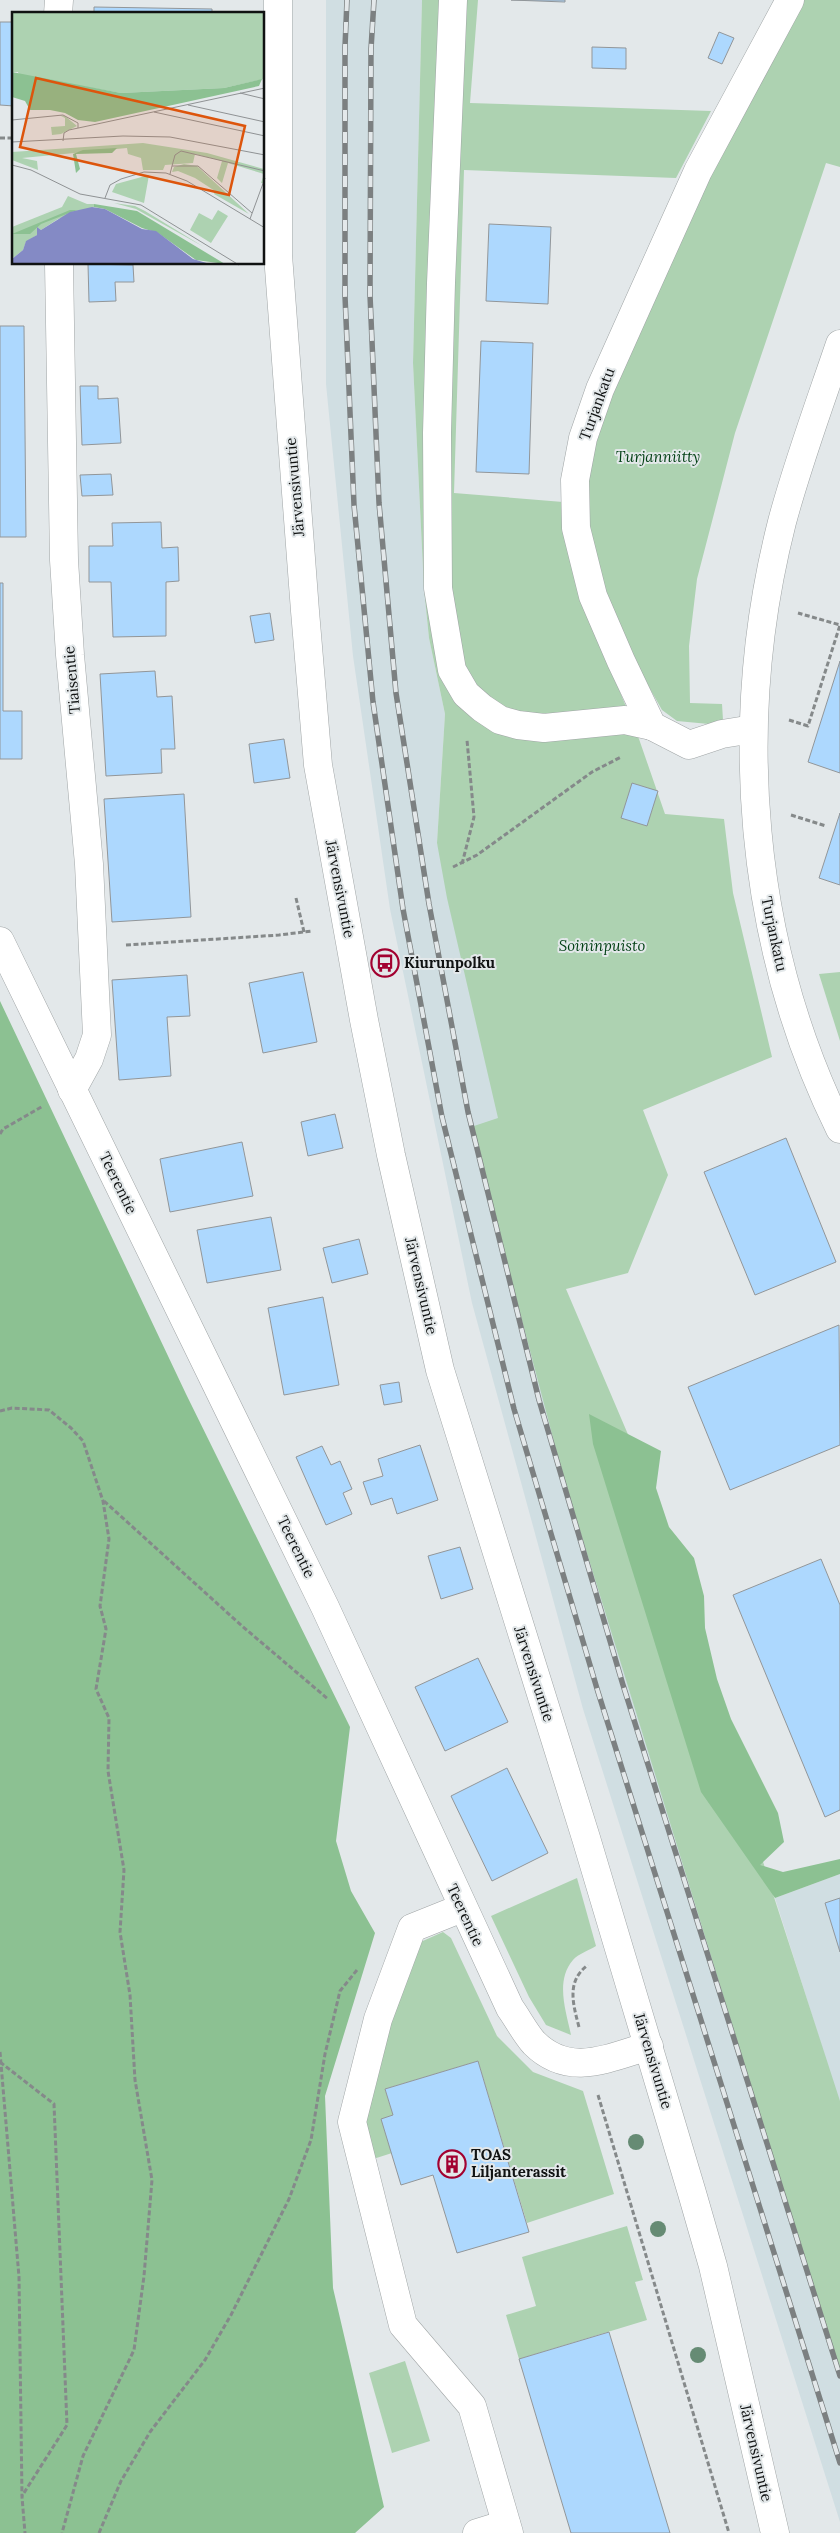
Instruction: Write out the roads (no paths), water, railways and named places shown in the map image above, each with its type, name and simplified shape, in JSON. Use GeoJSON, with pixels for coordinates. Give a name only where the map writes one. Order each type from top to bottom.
{"type":"FeatureCollection","features":[{"type":"Feature","properties":{"kind":"street","name":"Järvensivuntie"},"geometry":{"type":"LineString","coordinates":[[278,0],[276,173],[280,312],[318,765],[328,827],[389,1146],[440,1370],[649,2046],[712,2266],[775,2533]]}},
{"type":"Feature","properties":{"kind":"street"},"geometry":{"type":"LineString","coordinates":[[453,0],[440,293],[437,433],[438,588],[452,670],[466,694],[489,714],[518,725],[544,728],[626,720],[652,726],[689,745],[722,734],[754,729]]}},
{"type":"Feature","properties":{"kind":"street","name":"Turjankatu"},"geometry":{"type":"LineString","coordinates":[[652,726],[592,596],[576,528],[577,471],[583,438],[600,389],[698,171],[790,0]]}},
{"type":"Feature","properties":{"kind":"street","name":"Tiaisentie"},"geometry":{"type":"LineString","coordinates":[[59,265],[64,569],[89,864],[97,1035],[89,1059],[72,1090]]}},
{"type":"Feature","properties":{"kind":"street","name":"Turjankatu"},"geometry":{"type":"LineString","coordinates":[[840,344],[795,476],[780,531],[764,608],[754,729],[757,824],[772,931],[800,1032],[840,1129]]}},
{"type":"Feature","properties":{"kind":"street","name":"Teerentie"},"geometry":{"type":"LineString","coordinates":[[0,941],[325,1607],[462,1908],[510,2008],[532,2041],[548,2055],[562,2061],[579,2064],[649,2046]]}},
{"type":"Feature","properties":{"kind":"street"},"geometry":{"type":"LineString","coordinates":[[462,1908],[412,1928],[378,2020],[352,2122],[403,2325],[472,2406],[508,2529],[477,2533]]}},
{"type":"Feature","properties":{"kind":"railway"},"geometry":{"type":"LineString","coordinates":[[347,0],[345,47],[345,296],[354,505],[373,702],[403,909],[442,1117],[514,1409],[598,1692],[840,2463]]}},
{"type":"Feature","properties":{"kind":"railway"},"geometry":{"type":"LineString","coordinates":[[374,0],[371,49],[370,295],[379,503],[396,693],[429,904],[468,1112],[539,1400],[623,1685],[840,2376]]}},
{"type":"Feature","properties":{"kind":"place","name":"Kiurunpolku"},"geometry":{"type":"Point","coordinates":[385,963]}},
{"type":"Feature","properties":{"kind":"place","name":"TOAS Liljanterassit"},"geometry":{"type":"Point","coordinates":[452,2164]}},
{"type":"Feature","properties":{"kind":"park label","name":"Turjanniitty"},"geometry":{"type":"Point","coordinates":[658,457]}},
{"type":"Feature","properties":{"kind":"park label","name":"Soininpuisto"},"geometry":{"type":"Point","coordinates":[602,946]}}]}
